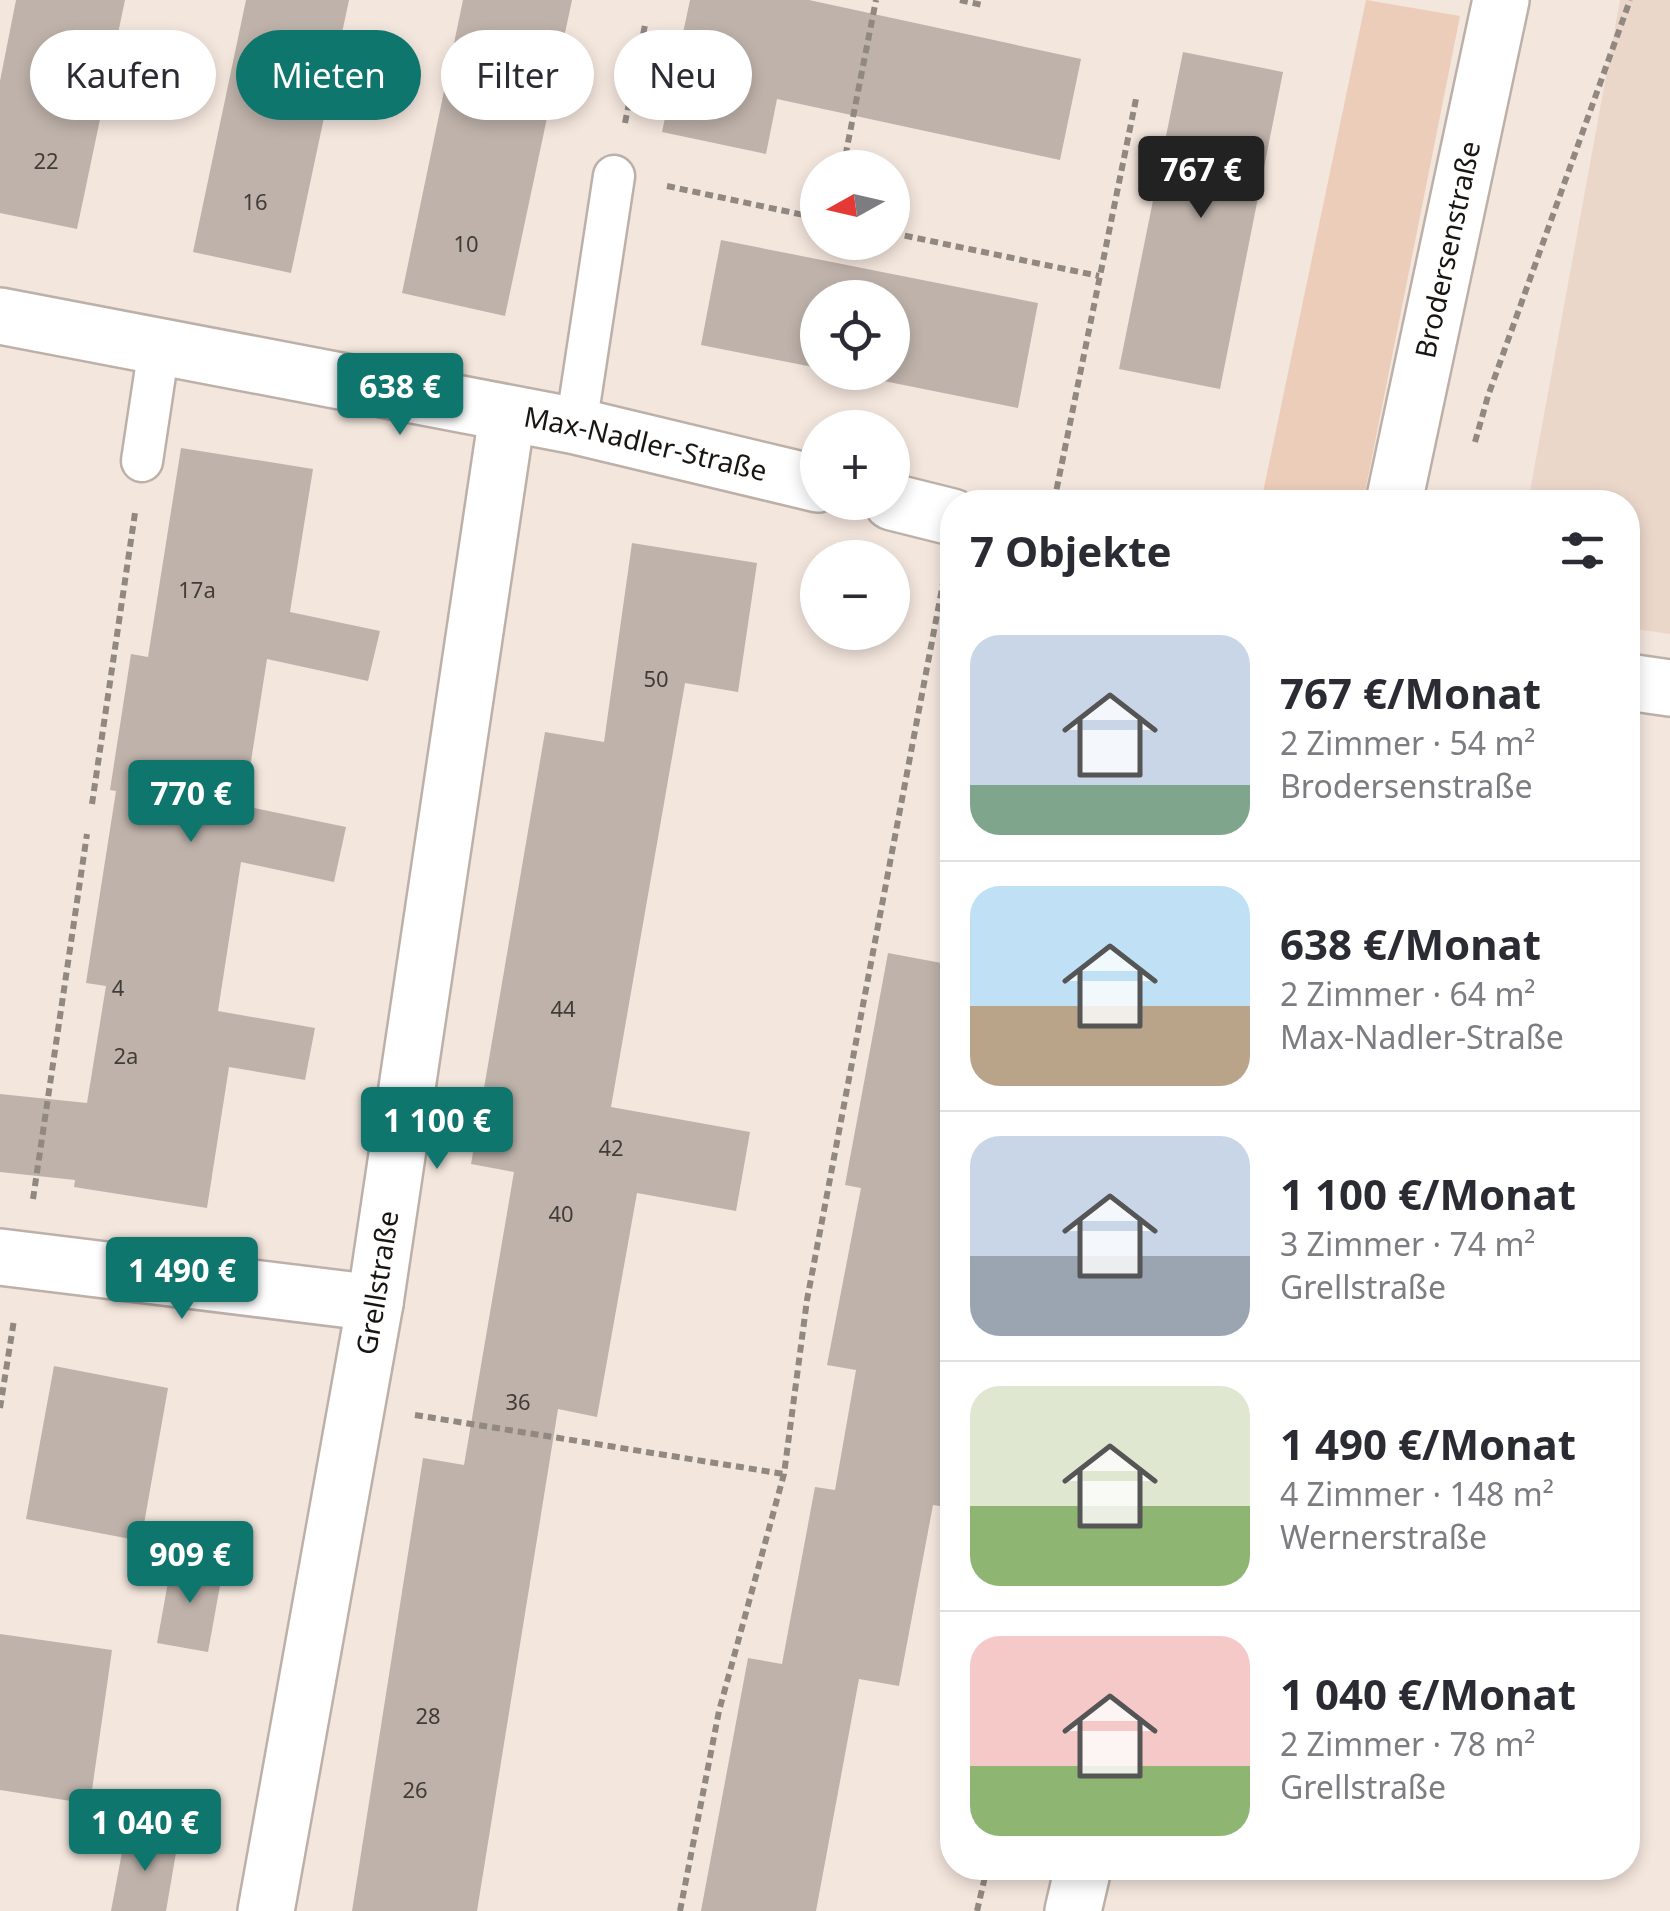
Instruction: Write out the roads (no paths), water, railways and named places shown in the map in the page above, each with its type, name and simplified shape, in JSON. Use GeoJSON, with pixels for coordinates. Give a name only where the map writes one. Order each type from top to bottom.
{"type":"FeatureCollection","features":[{"type":"Feature","properties":{"kind":"street","name":"Brodersenstraße"},"geometry":{"type":"LineString","coordinates":[[1397,490],[1501,0]]}},
{"type":"Feature","properties":{"kind":"street","name":"Max-Nadler-Straße"},"geometry":{"type":"LineString","coordinates":[[0,316],[507,416],[576,426],[800,480]]}},
{"type":"Feature","properties":{"kind":"street","name":"Grellstraße"},"geometry":{"type":"LineString","coordinates":[[266,1911],[374,1303],[507,416]]}},
{"type":"Feature","properties":{"kind":"street"},"geometry":{"type":"LineString","coordinates":[[910,506],[940,514]]}},
{"type":"Feature","properties":{"kind":"street"},"geometry":{"type":"LineString","coordinates":[[1640,684],[1670,688]]}},
{"type":"Feature","properties":{"kind":"street"},"geometry":{"type":"LineString","coordinates":[[12,1259],[374,1303]]}},
{"type":"Feature","properties":{"kind":"street"},"geometry":{"type":"LineString","coordinates":[[1072,1911],[1079,1880]]}},
{"type":"Feature","properties":{"kind":"lane"},"geometry":{"type":"LineString","coordinates":[[576,426],[614,176]]}},
{"type":"Feature","properties":{"kind":"lane"},"geometry":{"type":"LineString","coordinates":[[142,461],[159,348]]}}]}
